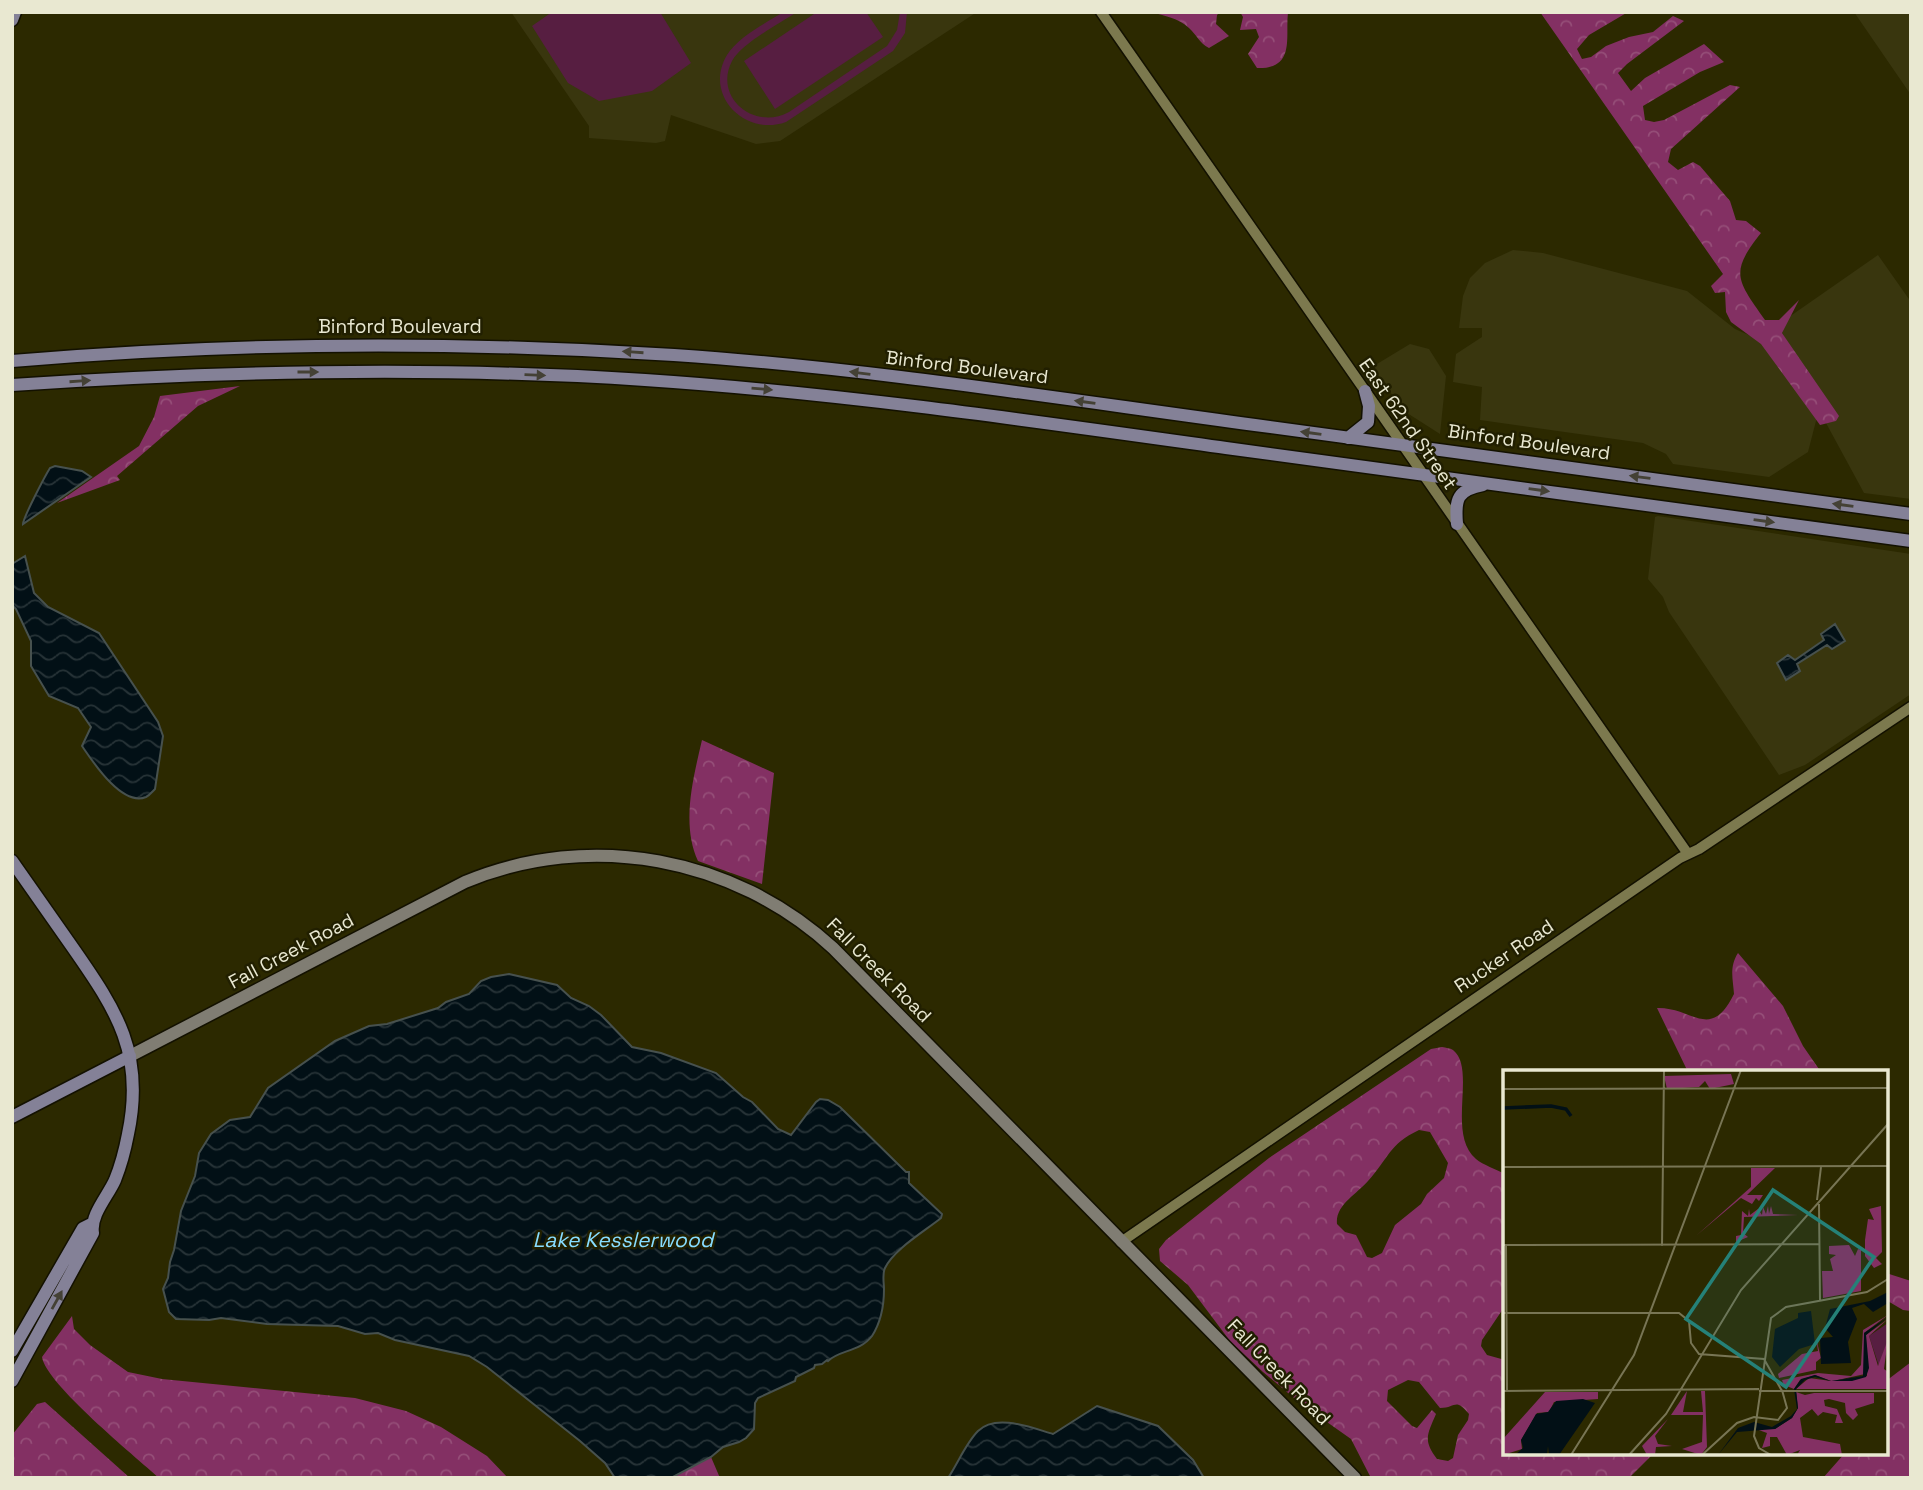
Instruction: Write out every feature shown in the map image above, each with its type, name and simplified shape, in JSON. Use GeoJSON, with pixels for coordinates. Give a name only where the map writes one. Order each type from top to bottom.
{"type":"FeatureCollection","features":[{"type":"Feature","properties":{"kind":"main road"},"geometry":{"type":"LineString","coordinates":[[12,20],[16,12]]}},
{"type":"Feature","properties":{"kind":"main road","name":"Binford Boulevard"},"geometry":{"type":"LineString","coordinates":[[12,360],[179,349],[352,344],[638,353],[882,375],[1911,514]]}},
{"type":"Feature","properties":{"kind":"main road"},"geometry":{"type":"LineString","coordinates":[[12,385],[155,376],[355,372],[517,374],[649,380],[913,405],[1911,541]]}},
{"type":"Feature","properties":{"kind":"main road"},"geometry":{"type":"LineString","coordinates":[[1348,438],[1368,422],[1369,406],[1365,391]]}},
{"type":"Feature","properties":{"kind":"main road"},"geometry":{"type":"LineString","coordinates":[[1457,524],[1459,496],[1469,488],[1494,484]]}},
{"type":"Feature","properties":{"kind":"main road","name":"Fall Creek Road"},"geometry":{"type":"LineString","coordinates":[[130,1056],[465,881],[483,875],[515,865],[563,857],[607,855],[652,860],[706,873],[744,887],[779,906],[834,948],[1355,1478]]}},
{"type":"Feature","properties":{"kind":"main road"},"geometry":{"type":"LineString","coordinates":[[12,861],[107,997],[123,1031],[130,1056],[134,1094],[126,1147],[113,1184],[92,1224],[93,1233],[12,1381]]}},
{"type":"Feature","properties":{"kind":"main road"},"geometry":{"type":"LineString","coordinates":[[12,1117],[130,1056]]}},
{"type":"Feature","properties":{"kind":"main road"},"geometry":{"type":"LineString","coordinates":[[12,1350],[83,1228],[92,1224]]}},
{"type":"Feature","properties":{"kind":"street","name":"East 62nd Street"},"geometry":{"type":"LineString","coordinates":[[1101,12],[1688,855]]}},
{"type":"Feature","properties":{"kind":"street","name":"Rucker Road"},"geometry":{"type":"LineString","coordinates":[[1121,1242],[1680,858],[1911,707]]}},
{"type":"Feature","properties":{"kind":"shaded area"},"geometry":{"type":"Polygon","coordinates":[[[511,12],[977,12],[780,141],[756,144],[671,115],[665,141],[656,143],[589,138],[589,126],[511,12]]]}},
{"type":"Feature","properties":{"kind":"shaded area"},"geometry":{"type":"Polygon","coordinates":[[[552,12],[660,12],[691,63],[652,91],[599,101],[568,83],[532,26],[552,12]]]}},
{"type":"Feature","properties":{"kind":"shaded area"},"geometry":{"type":"Polygon","coordinates":[[[783,12],[797,12],[744,47],[732,61],[728,87],[741,108],[751,114],[776,117],[789,112],[887,46],[897,30],[900,12],[907,12],[905,33],[893,51],[786,122],[771,125],[756,123],[743,118],[724,98],[720,84],[721,70],[727,55],[738,42],[783,12]]]}},
{"type":"Feature","properties":{"kind":"shaded area"},"geometry":{"type":"Polygon","coordinates":[[[817,12],[866,12],[883,37],[775,109],[744,61],[817,12]]]}},
{"type":"Feature","properties":{"kind":"shaded area"},"geometry":{"type":"Polygon","coordinates":[[[1854,12],[1911,12],[1911,95],[1854,12]]]}},
{"type":"Feature","properties":{"kind":"shaded area"},"geometry":{"type":"Polygon","coordinates":[[[1513,250],[1543,253],[1687,291],[1735,329],[1767,343],[1817,417],[1808,452],[1769,477],[1673,464],[1666,454],[1643,443],[1480,420],[1482,387],[1453,382],[1456,354],[1482,337],[1482,328],[1459,328],[1463,296],[1470,278],[1485,263],[1513,250]]]}},
{"type":"Feature","properties":{"kind":"shaded area"},"geometry":{"type":"Polygon","coordinates":[[[1878,255],[1911,302],[1911,499],[1864,493],[1826,423],[1836,421],[1782,333],[1789,317],[1878,255]]]}},
{"type":"Feature","properties":{"kind":"shaded area"},"geometry":{"type":"Polygon","coordinates":[[[1410,344],[1429,349],[1446,376],[1440,434],[1404,411],[1372,367],[1410,344]]]}},
{"type":"Feature","properties":{"kind":"shaded area"},"geometry":{"type":"Polygon","coordinates":[[[1655,517],[1911,554],[1911,694],[1805,765],[1779,775],[1669,612],[1663,597],[1648,579],[1655,517]]]}},
{"type":"Feature","properties":{"kind":"green space"},"geometry":{"type":"Polygon","coordinates":[[[1151,12],[1220,12],[1216,24],[1229,36],[1209,48],[1180,22],[1151,12]]]}},
{"type":"Feature","properties":{"kind":"green space"},"geometry":{"type":"Polygon","coordinates":[[[1240,12],[1288,12],[1286,50],[1278,63],[1257,68],[1248,54],[1259,37],[1256,29],[1240,30],[1243,17],[1240,12]]]}},
{"type":"Feature","properties":{"kind":"green space"},"geometry":{"type":"Polygon","coordinates":[[[1540,12],[1628,12],[1589,35],[1577,49],[1582,59],[1629,37],[1653,32],[1673,16],[1684,21],[1618,73],[1631,91],[1645,78],[1704,44],[1724,62],[1700,72],[1643,106],[1645,120],[1664,120],[1730,85],[1740,87],[1671,149],[1668,162],[1678,170],[1693,162],[1700,166],[1730,201],[1736,220],[1746,221],[1761,233],[1744,258],[1740,276],[1743,285],[1765,320],[1779,320],[1799,300],[1782,333],[1839,416],[1836,421],[1820,425],[1761,344],[1731,322],[1726,312],[1725,292],[1715,293],[1711,286],[1723,274],[1540,12]]]}},
{"type":"Feature","properties":{"kind":"green space"},"geometry":{"type":"Polygon","coordinates":[[[240,386],[198,406],[117,476],[120,480],[57,503],[139,446],[154,417],[160,396],[240,386]]]}},
{"type":"Feature","properties":{"kind":"green space"},"geometry":{"type":"Polygon","coordinates":[[[702,740],[774,773],[762,884],[698,861],[689,817],[692,786],[702,740]]]}},
{"type":"Feature","properties":{"kind":"green space"},"geometry":{"type":"Polygon","coordinates":[[[1738,953],[1783,1006],[1803,1046],[1820,1070],[1687,1070],[1657,1008],[1670,1009],[1700,1019],[1717,1016],[1734,994],[1732,978],[1738,953]]]}},
{"type":"Feature","properties":{"kind":"green space"},"geometry":{"type":"Polygon","coordinates":[[[1442,1047],[1453,1050],[1460,1059],[1462,1072],[1462,1119],[1467,1148],[1476,1159],[1503,1173],[1503,1309],[1482,1340],[1481,1346],[1487,1355],[1503,1359],[1503,1455],[1652,1455],[1629,1478],[1371,1478],[1351,1439],[1300,1403],[1263,1372],[1230,1341],[1188,1285],[1160,1261],[1159,1249],[1166,1240],[1269,1158],[1431,1049],[1442,1047]],[[1419,1130],[1395,1146],[1368,1181],[1339,1211],[1337,1224],[1345,1232],[1356,1235],[1367,1257],[1372,1258],[1382,1253],[1395,1225],[1421,1204],[1427,1194],[1444,1178],[1448,1163],[1430,1132],[1419,1130]],[[1408,1380],[1388,1390],[1387,1401],[1417,1428],[1432,1410],[1436,1414],[1428,1442],[1437,1459],[1448,1461],[1453,1458],[1458,1435],[1469,1414],[1458,1405],[1440,1408],[1419,1382],[1408,1380]]]}},
{"type":"Feature","properties":{"kind":"green space"},"geometry":{"type":"Polygon","coordinates":[[[1888,1274],[1911,1281],[1911,1311],[1903,1310],[1888,1301],[1888,1274]]]}},
{"type":"Feature","properties":{"kind":"green space"},"geometry":{"type":"Polygon","coordinates":[[[72,1316],[74,1329],[90,1345],[128,1372],[162,1379],[355,1398],[406,1411],[441,1427],[487,1456],[508,1478],[159,1478],[74,1401],[47,1369],[42,1357],[72,1316]]]}},
{"type":"Feature","properties":{"kind":"green space"},"geometry":{"type":"Polygon","coordinates":[[[1911,1362],[1911,1478],[1823,1478],[1843,1455],[1888,1455],[1888,1379],[1911,1362]]]}},
{"type":"Feature","properties":{"kind":"green space"},"geometry":{"type":"Polygon","coordinates":[[[45,1402],[130,1478],[12,1478],[12,1435],[37,1404],[45,1402]]]}},
{"type":"Feature","properties":{"kind":"green space"},"geometry":{"type":"Polygon","coordinates":[[[711,1457],[720,1478],[671,1478],[711,1457]]]}},
{"type":"Feature","properties":{"kind":"water"},"geometry":{"type":"Polygon","coordinates":[[[55,466],[82,471],[91,477],[23,524],[47,472],[55,466]]]}},
{"type":"Feature","properties":{"kind":"water"},"geometry":{"type":"Polygon","coordinates":[[[25,556],[34,593],[48,607],[99,633],[158,722],[163,736],[155,789],[146,797],[127,796],[101,772],[82,746],[91,727],[78,708],[49,696],[31,666],[31,641],[12,605],[12,564],[25,556]]]}},
{"type":"Feature","properties":{"kind":"water"},"geometry":{"type":"Polygon","coordinates":[[[1835,624],[1845,641],[1832,649],[1827,645],[1797,664],[1800,671],[1786,680],[1777,663],[1788,655],[1795,660],[1824,640],[1821,634],[1835,624]]]}},
{"type":"Feature","properties":{"kind":"water","name":"Lake Kesslerwood"},"geometry":{"type":"Polygon","coordinates":[[[509,974],[557,985],[571,998],[601,1015],[632,1047],[661,1053],[716,1073],[752,1102],[778,1129],[791,1135],[816,1102],[820,1099],[828,1100],[840,1107],[909,1172],[909,1183],[942,1214],[941,1218],[889,1261],[883,1276],[881,1314],[875,1331],[867,1341],[815,1365],[796,1377],[795,1381],[758,1398],[755,1403],[754,1429],[746,1438],[723,1447],[711,1457],[671,1478],[615,1478],[605,1463],[580,1441],[487,1367],[469,1356],[395,1340],[378,1333],[365,1334],[338,1326],[267,1324],[221,1318],[176,1319],[169,1312],[163,1289],[168,1278],[181,1211],[195,1176],[199,1153],[211,1134],[230,1120],[250,1117],[268,1088],[335,1041],[369,1026],[387,1024],[438,1008],[446,1002],[469,994],[481,981],[509,974]]]}},
{"type":"Feature","properties":{"kind":"water"},"geometry":{"type":"Polygon","coordinates":[[[1097,1406],[1158,1426],[1193,1460],[1204,1478],[948,1478],[970,1441],[986,1426],[1004,1422],[1053,1434],[1097,1406]]]}}]}
